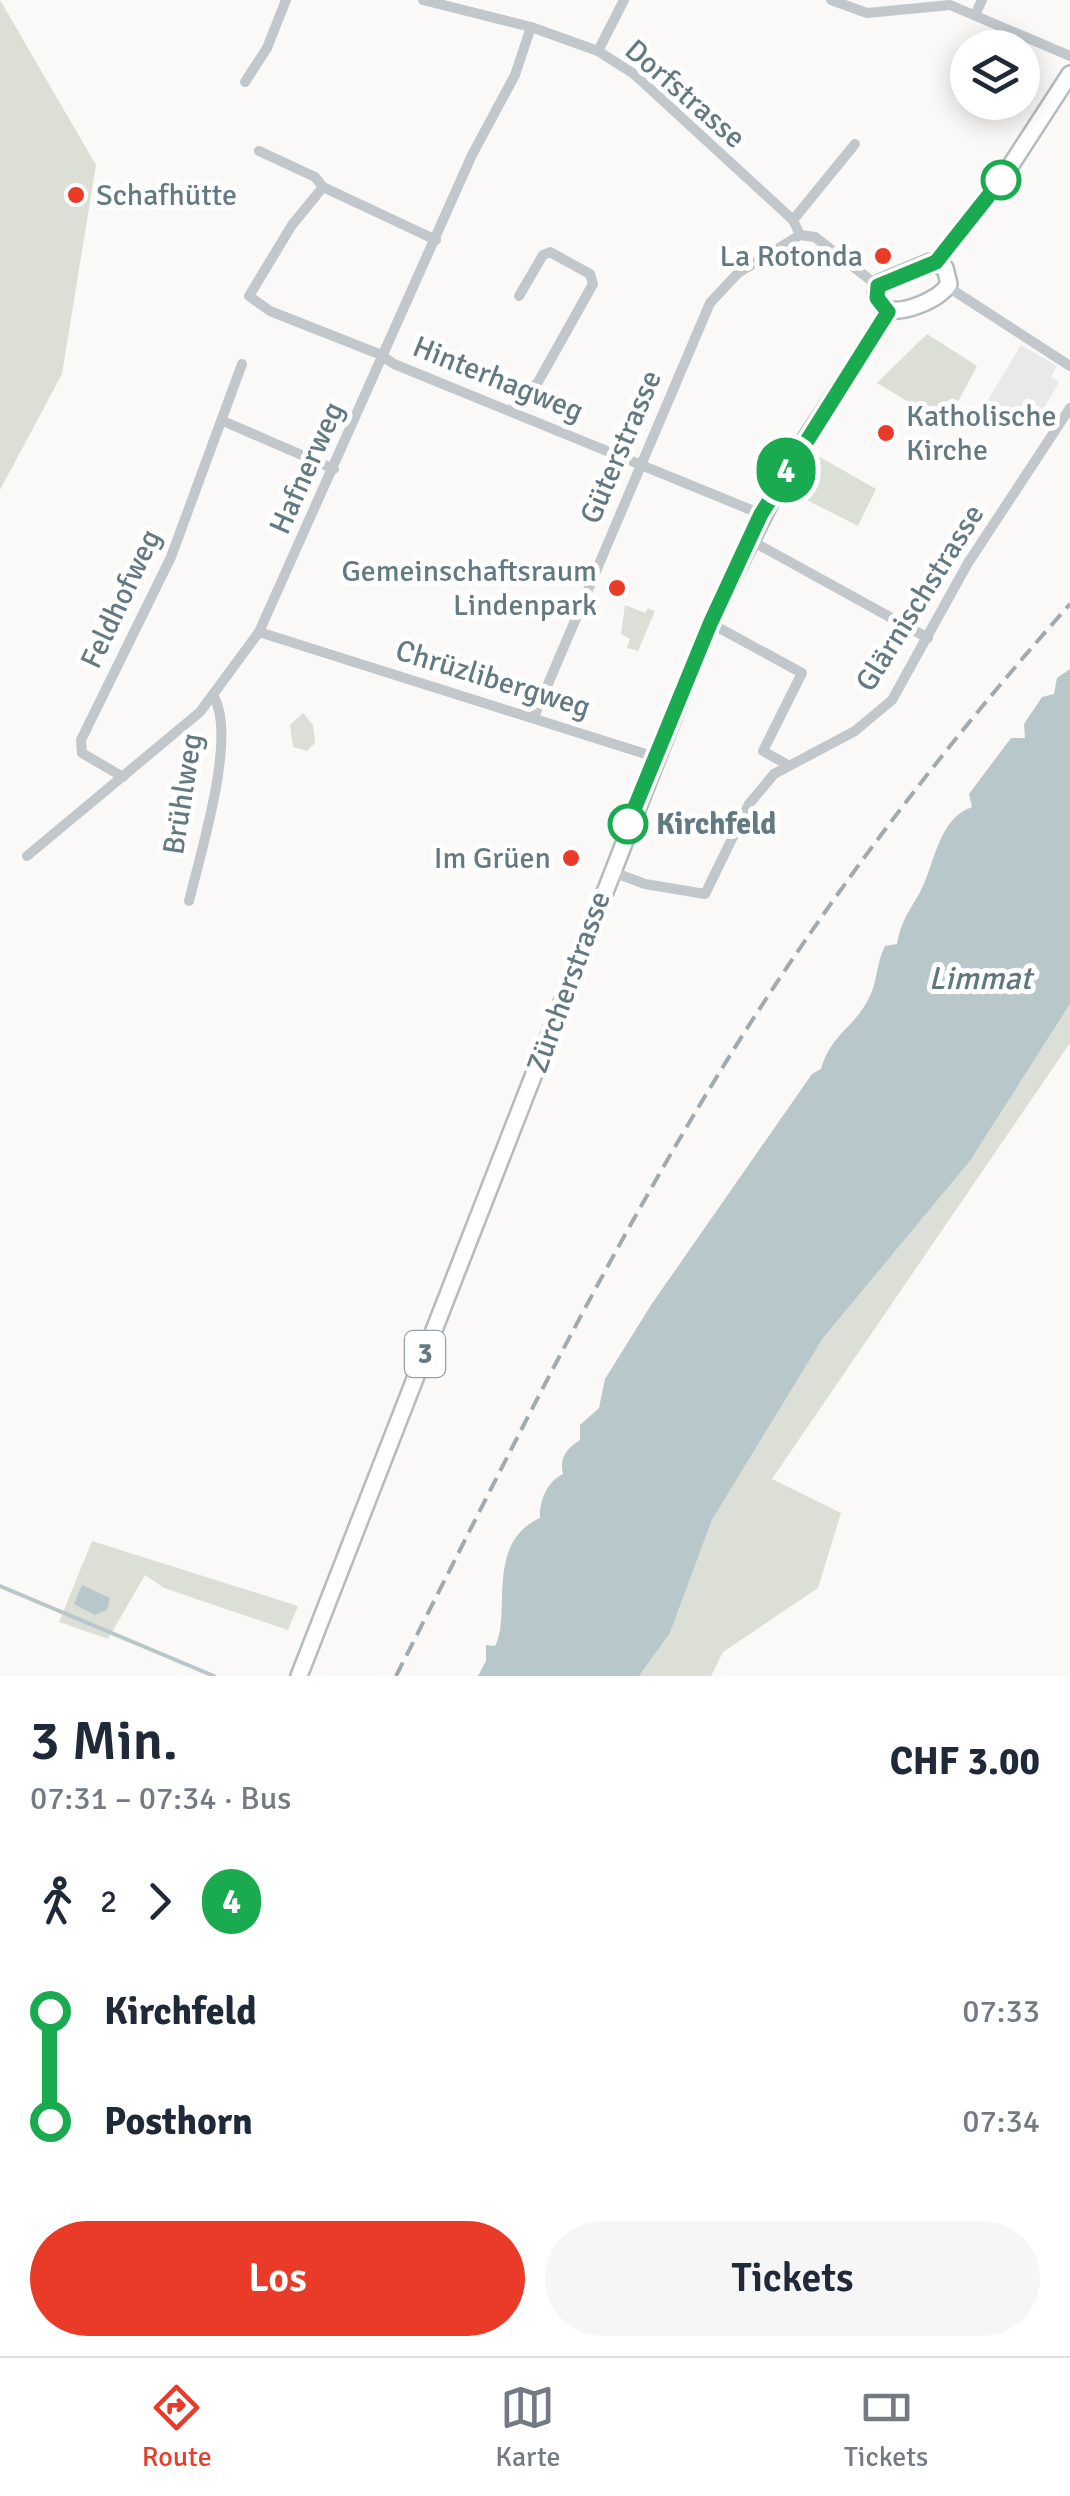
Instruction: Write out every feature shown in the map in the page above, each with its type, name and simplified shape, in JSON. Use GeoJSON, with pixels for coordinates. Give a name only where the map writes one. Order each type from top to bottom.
{"type":"FeatureCollection","features":[{"type":"Feature","properties":{"kind":"main road"},"geometry":{"type":"LineString","coordinates":[[936,262],[945,268],[948,287],[899,312],[888,312],[877,298],[878,286],[936,262],[1010,168],[1070,74]]}},
{"type":"Feature","properties":{"kind":"main road","name":"Zürcherstrasse"},"geometry":{"type":"LineString","coordinates":[[298,1676],[710,624],[761,514],[888,312]]}},
{"type":"Feature","properties":{"kind":"street"},"geometry":{"type":"LineString","coordinates":[[246,82],[267,48],[286,0]]}},
{"type":"Feature","properties":{"kind":"street","name":"Dorfstrasse"},"geometry":{"type":"LineString","coordinates":[[423,0],[531,28],[598,51],[634,74],[793,220],[800,235]]}},
{"type":"Feature","properties":{"kind":"street"},"geometry":{"type":"LineString","coordinates":[[598,51],[624,0]]}},
{"type":"Feature","properties":{"kind":"street"},"geometry":{"type":"LineString","coordinates":[[831,0],[866,13],[950,5],[1070,56]]}},
{"type":"Feature","properties":{"kind":"street"},"geometry":{"type":"LineString","coordinates":[[976,15],[982,0]]}},
{"type":"Feature","properties":{"kind":"street","name":"Hafnerweg"},"geometry":{"type":"LineString","coordinates":[[27,856],[214,696],[259,632],[472,156],[515,75],[531,28]]}},
{"type":"Feature","properties":{"kind":"street"},"geometry":{"type":"LineString","coordinates":[[793,220],[855,144]]}},
{"type":"Feature","properties":{"kind":"street"},"geometry":{"type":"LineString","coordinates":[[259,151],[315,177],[323,188],[436,240]]}},
{"type":"Feature","properties":{"kind":"street","name":"Hinterhagweg"},"geometry":{"type":"LineString","coordinates":[[323,188],[292,225],[250,296],[270,311],[761,514]]}},
{"type":"Feature","properties":{"kind":"street"},"geometry":{"type":"LineString","coordinates":[[800,235],[815,237],[878,286]]}},
{"type":"Feature","properties":{"kind":"street","name":"Güterstrasse"},"geometry":{"type":"LineString","coordinates":[[534,717],[710,303],[738,273],[800,235]]}},
{"type":"Feature","properties":{"kind":"street"},"geometry":{"type":"LineString","coordinates":[[511,410],[538,382],[593,284],[590,274],[550,252],[543,255],[519,296]]}},
{"type":"Feature","properties":{"kind":"street"},"geometry":{"type":"LineString","coordinates":[[948,287],[1070,366]]}},
{"type":"Feature","properties":{"kind":"street","name":"Feldhofweg"},"geometry":{"type":"LineString","coordinates":[[123,777],[82,752],[81,740],[171,557],[242,364]]}},
{"type":"Feature","properties":{"kind":"street","name":"Glärnischstrasse"},"geometry":{"type":"LineString","coordinates":[[610,872],[706,894],[759,790],[788,765],[841,740],[875,717],[908,676],[968,562],[1070,408]]}},
{"type":"Feature","properties":{"kind":"street"},"geometry":{"type":"LineString","coordinates":[[222,420],[334,469]]}},
{"type":"Feature","properties":{"kind":"street"},"geometry":{"type":"LineString","coordinates":[[750,540],[928,638]]}},
{"type":"Feature","properties":{"kind":"street"},"geometry":{"type":"LineString","coordinates":[[710,624],[802,673],[763,751],[788,765]]}},
{"type":"Feature","properties":{"kind":"street","name":"Chrüzlibergweg"},"geometry":{"type":"LineString","coordinates":[[259,632],[655,757]]}},
{"type":"Feature","properties":{"kind":"street","name":"Brühlweg"},"geometry":{"type":"LineString","coordinates":[[190,901],[221,739],[220,707],[214,696]]}},
{"type":"Feature","properties":{"kind":"shaded area"},"geometry":{"type":"Polygon","coordinates":[[[0,0],[96,165],[62,374],[0,490],[0,0]]]}},
{"type":"Feature","properties":{"kind":"shaded area"},"geometry":{"type":"Polygon","coordinates":[[[927,334],[977,366],[946,424],[877,383],[927,334]]]}},
{"type":"Feature","properties":{"kind":"shaded area"},"geometry":{"type":"Polygon","coordinates":[[[1021,345],[1057,366],[1051,377],[1059,382],[1031,431],[985,405],[1021,345]]]}},
{"type":"Feature","properties":{"kind":"shaded area"},"geometry":{"type":"Polygon","coordinates":[[[818,456],[876,489],[858,526],[795,494],[818,456]]]}},
{"type":"Feature","properties":{"kind":"shaded area"},"geometry":{"type":"Polygon","coordinates":[[[625,605],[645,613],[648,608],[655,611],[638,651],[627,648],[630,639],[621,634],[625,605]]]}},
{"type":"Feature","properties":{"kind":"shaded area"},"geometry":{"type":"Polygon","coordinates":[[[303,713],[313,725],[315,743],[307,751],[293,747],[290,725],[303,713]]]}},
{"type":"Feature","properties":{"kind":"shaded area"},"geometry":{"type":"Polygon","coordinates":[[[1070,1004],[1070,1043],[772,1479],[841,1513],[818,1588],[723,1652],[711,1676],[639,1676],[670,1633],[712,1520],[823,1338],[970,1161],[1070,1004]]]}},
{"type":"Feature","properties":{"kind":"shaded area"},"geometry":{"type":"Polygon","coordinates":[[[92,1541],[298,1606],[288,1630],[164,1588],[145,1575],[108,1639],[59,1622],[92,1541]]]}},
{"type":"Feature","properties":{"kind":"water","name":"Limmat"},"geometry":{"type":"Polygon","coordinates":[[[1070,669],[1070,1004],[970,1161],[823,1338],[712,1520],[670,1633],[639,1676],[478,1676],[486,1661],[486,1645],[495,1646],[500,1633],[503,1580],[512,1544],[523,1529],[540,1518],[545,1493],[563,1474],[565,1454],[580,1440],[580,1425],[599,1408],[605,1379],[651,1305],[812,1074],[821,1069],[831,1047],[863,1008],[872,992],[885,946],[897,944],[944,832],[960,813],[972,807],[969,794],[1011,738],[1025,738],[1024,724],[1042,697],[1054,694],[1057,678],[1070,669]]]}},
{"type":"Feature","properties":{"kind":"water"},"geometry":{"type":"Polygon","coordinates":[[[82,1585],[110,1598],[107,1610],[95,1615],[74,1604],[82,1585]]]}},
{"type":"Feature","properties":{"kind":"waterway"},"geometry":{"type":"LineString","coordinates":[[0,1586],[214,1676]]}},
{"type":"Feature","properties":{"kind":"railway"},"geometry":{"type":"LineString","coordinates":[[396,1676],[598,1285],[729,1057],[807,938],[890,823],[1070,604]]}},
{"type":"Feature","properties":{"kind":"bus line","name":"4"},"geometry":{"type":"LineString","coordinates":[[628,824],[710,624],[761,514],[888,312],[877,298],[876,289],[887,280],[936,262],[1001,180]]}},
{"type":"Feature","properties":{"kind":"place","name":"Schafhütte"},"geometry":{"type":"Point","coordinates":[76,195]}},
{"type":"Feature","properties":{"kind":"place","name":"La Rotonda"},"geometry":{"type":"Point","coordinates":[883,256]}},
{"type":"Feature","properties":{"kind":"place","name":"Katholische Kirche"},"geometry":{"type":"Point","coordinates":[886,433]}},
{"type":"Feature","properties":{"kind":"place","name":"Gemeinschaftsraum Lindenpark"},"geometry":{"type":"Point","coordinates":[617,588]}},
{"type":"Feature","properties":{"kind":"place","name":"Kirchfeld"},"geometry":{"type":"Point","coordinates":[628,824]}},
{"type":"Feature","properties":{"kind":"place","name":"Im Grüen"},"geometry":{"type":"Point","coordinates":[571,858]}}]}
